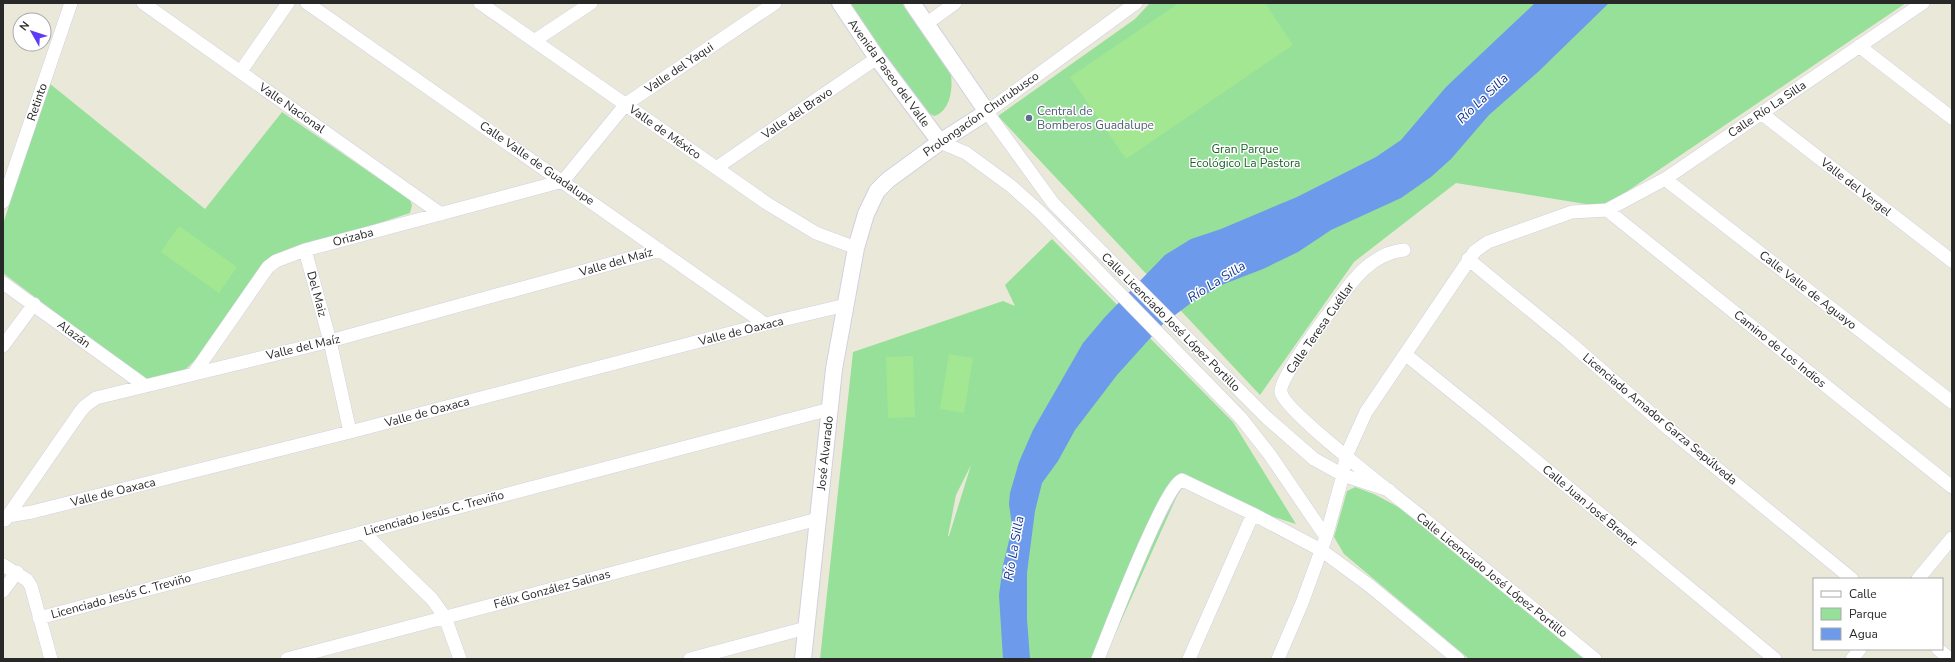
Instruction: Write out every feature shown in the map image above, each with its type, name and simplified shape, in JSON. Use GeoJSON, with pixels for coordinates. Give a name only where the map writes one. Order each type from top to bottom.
{"type":"FeatureCollection","features":[{"type":"Feature","properties":{"kind":"street","name":"Retinto"},"geometry":{"type":"LineString","coordinates":[[3,202],[71,3]]}},
{"type":"Feature","properties":{"kind":"street","name":"Valle Nacional"},"geometry":{"type":"LineString","coordinates":[[143,3],[441,214]]}},
{"type":"Feature","properties":{"kind":"street"},"geometry":{"type":"LineString","coordinates":[[241,71],[288,3]]}},
{"type":"Feature","properties":{"kind":"street","name":"Calle Valle de Guadalupe"},"geometry":{"type":"LineString","coordinates":[[308,3],[765,324]]}},
{"type":"Feature","properties":{"kind":"street","name":"Valle de México"},"geometry":{"type":"LineString","coordinates":[[480,3],[768,204],[816,233],[856,248]]}},
{"type":"Feature","properties":{"kind":"street"},"geometry":{"type":"LineString","coordinates":[[534,41],[591,3]]}},
{"type":"Feature","properties":{"kind":"street","name":"Valle del Yaqui"},"geometry":{"type":"LineString","coordinates":[[563,181],[626,104],[775,3]]}},
{"type":"Feature","properties":{"kind":"street","name":"Avenida Paseo del Valle"},"geometry":{"type":"LineString","coordinates":[[840,3],[877,58],[940,142]]}},
{"type":"Feature","properties":{"kind":"street"},"geometry":{"type":"LineString","coordinates":[[912,3],[987,112]]}},
{"type":"Feature","properties":{"kind":"street"},"geometry":{"type":"LineString","coordinates":[[926,24],[956,3]]}},
{"type":"Feature","properties":{"kind":"street","name":"Prolongacíon Churubusco"},"geometry":{"type":"LineString","coordinates":[[856,248],[866,214],[877,191],[888,180],[940,142],[987,112],[1136,3]]}},
{"type":"Feature","properties":{"kind":"street","name":"Calle Río La Silla"},"geometry":{"type":"LineString","coordinates":[[1607,210],[1665,179],[1923,3]]}},
{"type":"Feature","properties":{"kind":"street"},"geometry":{"type":"LineString","coordinates":[[1859,46],[1952,118]]}},
{"type":"Feature","properties":{"kind":"street","name":"Valle del Bravo"},"geometry":{"type":"LineString","coordinates":[[716,168],[877,58]]}},
{"type":"Feature","properties":{"kind":"street","name":"Calle Licenciado José López Portillo"},"geometry":{"type":"LineString","coordinates":[[987,112],[1041,188],[1104,255],[1253,405],[1305,452],[1343,475],[1389,490]]}},
{"type":"Feature","properties":{"kind":"street","name":"Valle del Vergel"},"geometry":{"type":"LineString","coordinates":[[1761,113],[1952,261]]}},
{"type":"Feature","properties":{"kind":"street","name":"Calle Licenciado José López Portillo"},"geometry":{"type":"LineString","coordinates":[[940,142],[966,153],[1011,186],[1039,211],[1092,265],[1241,418],[1270,455],[1326,537]]}},
{"type":"Feature","properties":{"kind":"street","name":"Calle Valle de Aguayo"},"geometry":{"type":"LineString","coordinates":[[1665,179],[1952,402]]}},
{"type":"Feature","properties":{"kind":"street","name":"Orizaba"},"geometry":{"type":"LineString","coordinates":[[196,372],[268,267],[286,256],[563,181]]}},
{"type":"Feature","properties":{"kind":"street"},"geometry":{"type":"LineString","coordinates":[[1280,658],[1326,537],[1343,475],[1346,456],[1366,412],[1468,259],[1475,251],[1488,242],[1572,212],[1607,210]]}},
{"type":"Feature","properties":{"kind":"street","name":"Camino de Los Indios"},"geometry":{"type":"LineString","coordinates":[[1607,210],[1952,487]]}},
{"type":"Feature","properties":{"kind":"street","name":"José Alvarado"},"geometry":{"type":"LineString","coordinates":[[803,659],[834,369],[856,248]]}},
{"type":"Feature","properties":{"kind":"street","name":"Del Maiz"},"geometry":{"type":"LineString","coordinates":[[305,250],[330,341],[350,432]]}},
{"type":"Feature","properties":{"kind":"street","name":"Valle del Maíz"},"geometry":{"type":"LineString","coordinates":[[5,519],[84,406],[104,395],[330,341],[660,250]]}},
{"type":"Feature","properties":{"kind":"street","name":"Calle Teresa Cuéllar"},"geometry":{"type":"LineString","coordinates":[[1346,456],[1286,401],[1281,391],[1281,385],[1320,325],[1363,268],[1391,251],[1404,250]]}},
{"type":"Feature","properties":{"kind":"street","name":"Licenciado Amador Garza Sepúlveda"},"geometry":{"type":"LineString","coordinates":[[1468,259],[1568,341],[1670,430],[1851,578]]}},
{"type":"Feature","properties":{"kind":"street","name":"Alazán"},"geometry":{"type":"LineString","coordinates":[[3,283],[144,385]]}},
{"type":"Feature","properties":{"kind":"street"},"geometry":{"type":"LineString","coordinates":[[3,346],[34,304]]}},
{"type":"Feature","properties":{"kind":"street","name":"Valle de Oaxaca"},"geometry":{"type":"LineString","coordinates":[[5,519],[350,432],[765,324],[846,305]]}},
{"type":"Feature","properties":{"kind":"street","name":"Calle Juan José Brener"},"geometry":{"type":"LineString","coordinates":[[1405,354],[1775,659]]}},
{"type":"Feature","properties":{"kind":"street","name":"Licenciado Jesús C. Treviño"},"geometry":{"type":"LineString","coordinates":[[39,618],[830,409]]}},
{"type":"Feature","properties":{"kind":"street","name":"Calle Licenciado José López Portillo"},"geometry":{"type":"LineString","coordinates":[[1346,456],[1594,659]]}},
{"type":"Feature","properties":{"kind":"street"},"geometry":{"type":"LineString","coordinates":[[1098,659],[1152,528],[1171,491],[1179,481],[1186,481],[1321,550],[1370,586],[1458,659]]}},
{"type":"Feature","properties":{"kind":"street"},"geometry":{"type":"LineString","coordinates":[[1189,659],[1253,514]]}},
{"type":"Feature","properties":{"kind":"street","name":"Félix González Salinas"},"geometry":{"type":"LineString","coordinates":[[287,659],[818,519]]}},
{"type":"Feature","properties":{"kind":"street"},"geometry":{"type":"LineString","coordinates":[[363,532],[432,599],[445,617],[460,659]]}},
{"type":"Feature","properties":{"kind":"street"},"geometry":{"type":"LineString","coordinates":[[1919,578],[1952,538]]}},
{"type":"Feature","properties":{"kind":"street"},"geometry":{"type":"LineString","coordinates":[[3,565],[16,572],[27,580],[32,586],[39,618],[51,659]]}},
{"type":"Feature","properties":{"kind":"street"},"geometry":{"type":"LineString","coordinates":[[3,591],[16,572]]}},
{"type":"Feature","properties":{"kind":"street"},"geometry":{"type":"LineString","coordinates":[[690,659],[806,628]]}},
{"type":"Feature","properties":{"kind":"street"},"geometry":{"type":"LineString","coordinates":[[1852,659],[1859,650]]}},
{"type":"Feature","properties":{"kind":"street"},"geometry":{"type":"LineString","coordinates":[[1939,650],[1950,659]]}},
{"type":"Feature","properties":{"kind":"green space"},"geometry":{"type":"Polygon","coordinates":[[[849,3],[902,3],[951,75],[951,93],[944,110],[934,116],[923,110],[849,3]]]}},
{"type":"Feature","properties":{"kind":"green space","name":"Gran Parque Ecológico La Pastora"},"geometry":{"type":"Polygon","coordinates":[[[1150,3],[1906,3],[1604,207],[1456,183],[1354,262],[1260,395],[998,116],[1135,19],[1150,3]]]}},
{"type":"Feature","properties":{"kind":"green space"},"geometry":{"type":"Polygon","coordinates":[[[1179,3],[1265,3],[1293,45],[1126,159],[1070,77],[1179,3]]]}},
{"type":"Feature","properties":{"kind":"green space"},"geometry":{"type":"Polygon","coordinates":[[[49,83],[205,209],[282,112],[410,200],[412,205],[410,213],[272,258],[197,358],[182,373],[146,381],[3,273],[3,224],[49,83]]]}},
{"type":"Feature","properties":{"kind":"green space"},"geometry":{"type":"Polygon","coordinates":[[[179,226],[237,267],[219,293],[161,252],[179,226]]]}},
{"type":"Feature","properties":{"kind":"green space"},"geometry":{"type":"Polygon","coordinates":[[[1052,239],[1233,422],[1296,524],[1181,487],[1104,659],[820,659],[853,352],[1003,301],[1015,306],[1005,285],[1052,239]],[[971,465],[956,495],[949,536],[971,465]]]}},
{"type":"Feature","properties":{"kind":"green space"},"geometry":{"type":"Polygon","coordinates":[[[949,354],[973,358],[964,413],[940,409],[949,354]]]}},
{"type":"Feature","properties":{"kind":"green space"},"geometry":{"type":"Polygon","coordinates":[[[913,356],[915,417],[888,418],[886,357],[913,356]]]}},
{"type":"Feature","properties":{"kind":"green space"},"geometry":{"type":"Polygon","coordinates":[[[1355,487],[1374,494],[1400,508],[1584,659],[1469,659],[1344,554],[1334,537],[1347,491],[1355,487]]]}},
{"type":"Feature","properties":{"kind":"water","name":"Río La Silla"},"geometry":{"type":"Polygon","coordinates":[[[1535,3],[1609,3],[1538,72],[1489,115],[1451,159],[1431,177],[1401,198],[1331,230],[1298,252],[1263,269],[1224,284],[1195,300],[1163,324],[1117,375],[1075,430],[1058,461],[1042,483],[1035,511],[1027,573],[1027,619],[1030,659],[1003,659],[999,595],[1003,565],[1012,525],[1009,504],[1010,493],[1019,462],[1033,430],[1083,343],[1105,317],[1165,255],[1191,239],[1221,229],[1297,197],[1376,157],[1401,140],[1446,87],[1535,3]]]}},
{"type":"Feature","properties":{"kind":"place","name":"Central de Bomberos Guadalupe"},"geometry":{"type":"Point","coordinates":[1029,118]}}]}
